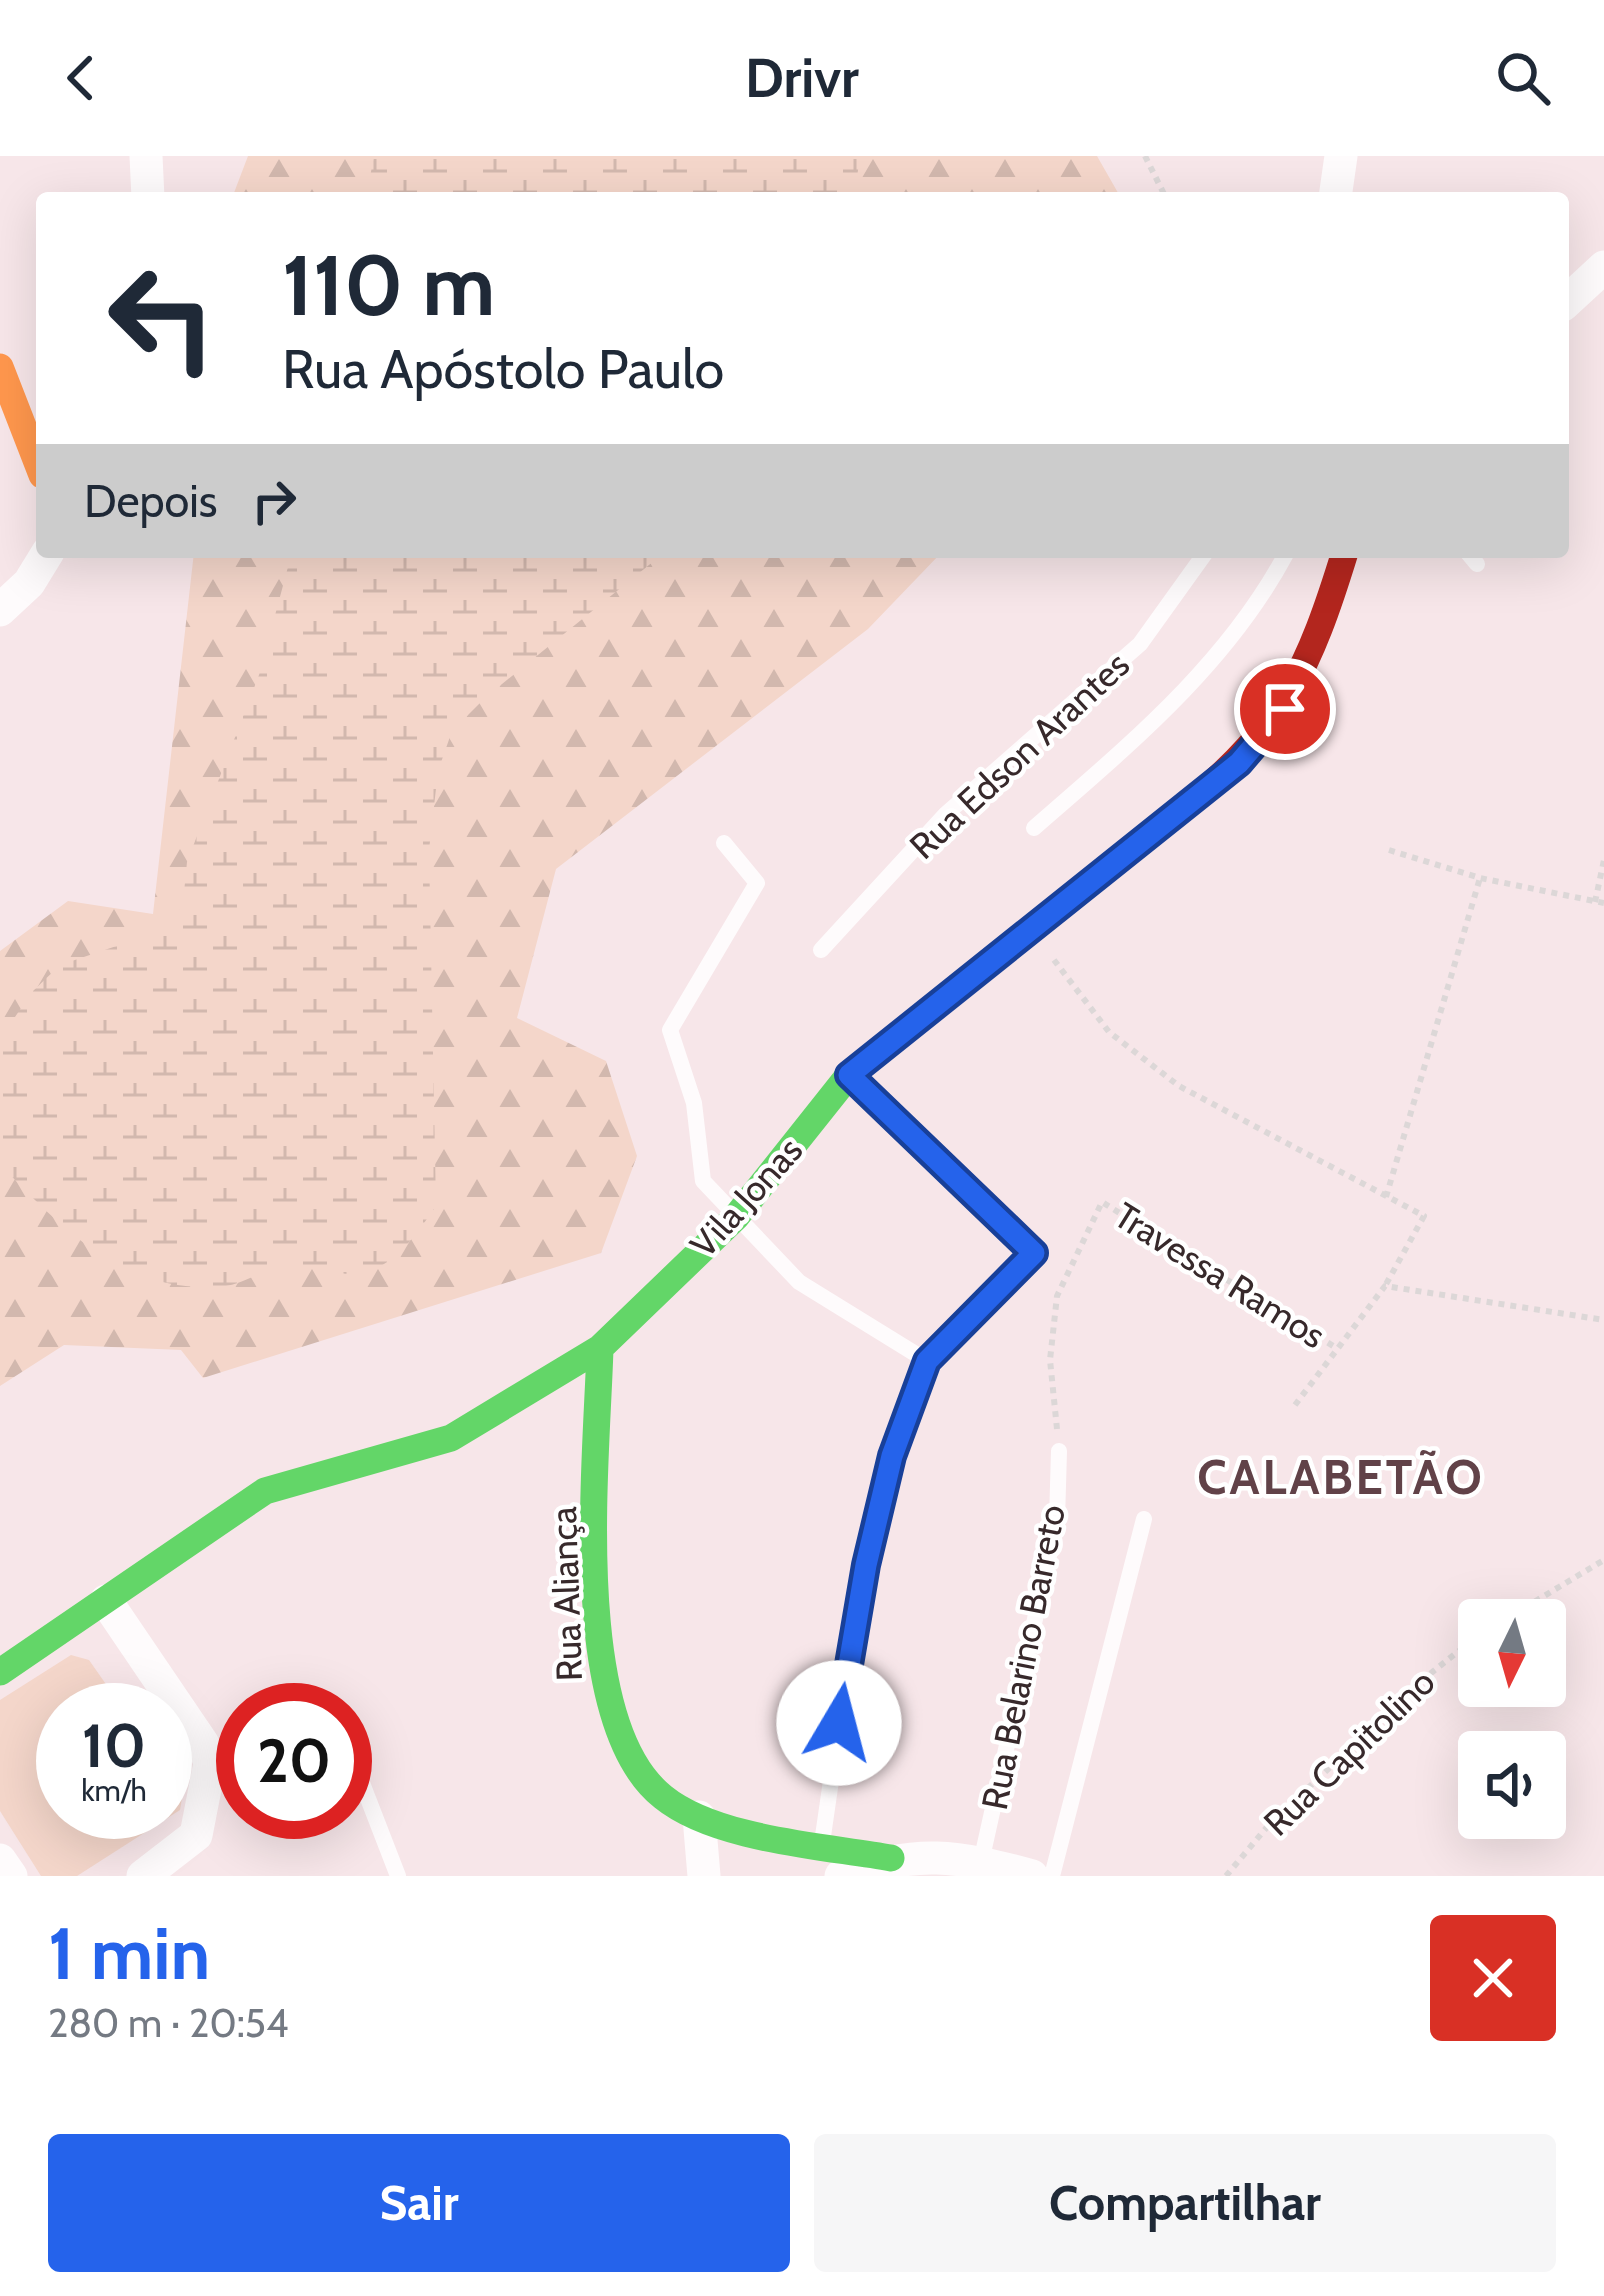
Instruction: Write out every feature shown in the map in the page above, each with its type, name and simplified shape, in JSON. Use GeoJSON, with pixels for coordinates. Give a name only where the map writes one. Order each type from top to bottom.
{"type":"FeatureCollection","features":[{"type":"Feature","properties":{"kind":"street"},"geometry":{"type":"LineString","coordinates":[[146,156],[148,192]]}},
{"type":"Feature","properties":{"kind":"street"},"geometry":{"type":"LineString","coordinates":[[1336,192],[1341,156]]}},
{"type":"Feature","properties":{"kind":"street"},"geometry":{"type":"LineString","coordinates":[[1569,299],[1604,267]]}},
{"type":"Feature","properties":{"kind":"street"},"geometry":{"type":"LineString","coordinates":[[0,367],[36,460]]}},
{"type":"Feature","properties":{"kind":"street"},"geometry":{"type":"LineString","coordinates":[[0,610],[29,583],[44,558]]}},
{"type":"Feature","properties":{"kind":"street","name":"Vila Jonas"},"geometry":{"type":"LineString","coordinates":[[0,1672],[265,1491],[451,1438],[600,1348],[736,1216],[849,1075],[1239,763],[1265,736],[1315,653],[1343,558]]}},
{"type":"Feature","properties":{"kind":"street","name":"Rua Aliança"},"geometry":{"type":"LineString","coordinates":[[600,1348],[601,1679],[620,1748],[638,1778],[699,1817],[891,1858]]}},
{"type":"Feature","properties":{"kind":"street"},"geometry":{"type":"LineString","coordinates":[[106,1601],[203,1744],[210,1763],[196,1835],[186,1848],[143,1876]]}},
{"type":"Feature","properties":{"kind":"street"},"geometry":{"type":"LineString","coordinates":[[699,1817],[704,1876]]}},
{"type":"Feature","properties":{"kind":"street"},"geometry":{"type":"LineString","coordinates":[[841,1876],[891,1858],[932,1855],[1032,1876]]}},
{"type":"Feature","properties":{"kind":"street"},"geometry":{"type":"LineString","coordinates":[[0,1861],[11,1876]]}},
{"type":"Feature","properties":{"kind":"lane","name":"Rua Edson Arantes"},"geometry":{"type":"LineString","coordinates":[[821,950],[946,814],[1140,644],[1202,558]]}},
{"type":"Feature","properties":{"kind":"lane"},"geometry":{"type":"LineString","coordinates":[[1034,828],[1158,719],[1255,612],[1284,558]]}},
{"type":"Feature","properties":{"kind":"lane"},"geometry":{"type":"LineString","coordinates":[[724,844],[758,883],[670,1030],[694,1102],[703,1181],[799,1282],[927,1361]]}},
{"type":"Feature","properties":{"kind":"lane"},"geometry":{"type":"LineString","coordinates":[[822,1844],[857,1601],[892,1456],[927,1361],[1034,1253],[849,1075]]}},
{"type":"Feature","properties":{"kind":"lane","name":"Rua Belarino Barreto"},"geometry":{"type":"LineString","coordinates":[[981,1862],[1057,1520],[1058,1451]]}},
{"type":"Feature","properties":{"kind":"lane"},"geometry":{"type":"LineString","coordinates":[[1052,1876],[1144,1519]]}},
{"type":"Feature","properties":{"kind":"lane"},"geometry":{"type":"LineString","coordinates":[[372,1809],[398,1876]]}},
{"type":"Feature","properties":{"kind":"path"},"geometry":{"type":"LineString","coordinates":[[1145,156],[1163,192]]}},
{"type":"Feature","properties":{"kind":"path"},"geometry":{"type":"LineString","coordinates":[[1389,850],[1480,878],[1599,902],[1604,860]]}},
{"type":"Feature","properties":{"kind":"path"},"geometry":{"type":"LineString","coordinates":[[1386,1197],[1480,878]]}},
{"type":"Feature","properties":{"kind":"path"},"geometry":{"type":"LineString","coordinates":[[1029,927],[1109,1032],[1179,1086],[1424,1216],[1384,1286],[1295,1405]]}},
{"type":"Feature","properties":{"kind":"path","name":"Travessa Ramos"},"geometry":{"type":"LineString","coordinates":[[1058,1451],[1052,1328],[1058,1296],[1102,1202],[1338,1349]]}},
{"type":"Feature","properties":{"kind":"path"},"geometry":{"type":"LineString","coordinates":[[1384,1286],[1604,1320]]}},
{"type":"Feature","properties":{"kind":"path"},"geometry":{"type":"LineString","coordinates":[[1539,1599],[1604,1560]]}},
{"type":"Feature","properties":{"kind":"path","name":"Rua Capitolino"},"geometry":{"type":"LineString","coordinates":[[1226,1876],[1301,1794],[1458,1652]]}},
{"type":"Feature","properties":{"kind":"green space"},"geometry":{"type":"Polygon","coordinates":[[[248,156],[1097,156],[1118,192],[234,192],[248,156]]]}},
{"type":"Feature","properties":{"kind":"green space"},"geometry":{"type":"Polygon","coordinates":[[[374,156],[860,156],[855,192],[367,192],[374,156]]]}},
{"type":"Feature","properties":{"kind":"green space"},"geometry":{"type":"Polygon","coordinates":[[[193,558],[936,558],[868,629],[556,869],[517,1018],[606,1061],[637,1156],[601,1253],[203,1378],[181,1350],[64,1345],[0,1386],[0,951],[68,901],[153,914],[193,558]]]}},
{"type":"Feature","properties":{"kind":"green space"},"geometry":{"type":"Polygon","coordinates":[[[290,558],[658,558],[486,697],[452,731],[438,771],[429,850],[436,1206],[405,1247],[362,1273],[288,1265],[226,1286],[183,1286],[151,1279],[95,1251],[0,1164],[0,1039],[32,992],[60,965],[167,929],[183,903],[187,862],[259,675],[290,558]]]}},
{"type":"Feature","properties":{"kind":"green space"},"geometry":{"type":"Polygon","coordinates":[[[71,1655],[89,1660],[105,1683],[36,1683],[36,1839],[135,1839],[77,1876],[41,1876],[0,1811],[0,1700],[71,1655]]]}},
{"type":"Feature","properties":{"kind":"traffic: fast"},"geometry":{"type":"LineString","coordinates":[[0,1672],[265,1491],[451,1438],[600,1348],[736,1217],[849,1075],[1189,803]]}},
{"type":"Feature","properties":{"kind":"traffic: fast"},"geometry":{"type":"LineString","coordinates":[[600,1348],[595,1586],[613,1711],[633,1761],[663,1797],[712,1823],[772,1839],[891,1858]]}},
{"type":"Feature","properties":{"kind":"traffic: slow"},"geometry":{"type":"LineString","coordinates":[[0,367],[36,460]]}},
{"type":"Feature","properties":{"kind":"traffic: jam"},"geometry":{"type":"LineString","coordinates":[[1189,803],[1248,748],[1289,692],[1319,629],[1343,558]]}},
{"type":"Feature","properties":{"kind":"district","name":"CALABETÃO"},"geometry":{"type":"Point","coordinates":[1341,1477]}},
{"type":"Feature","properties":{"kind":"route"},"geometry":{"type":"LineString","coordinates":[[839,1723],[857,1601],[892,1456],[927,1361],[1034,1253],[849,1075],[1239,763],[1285,709]]}}]}
